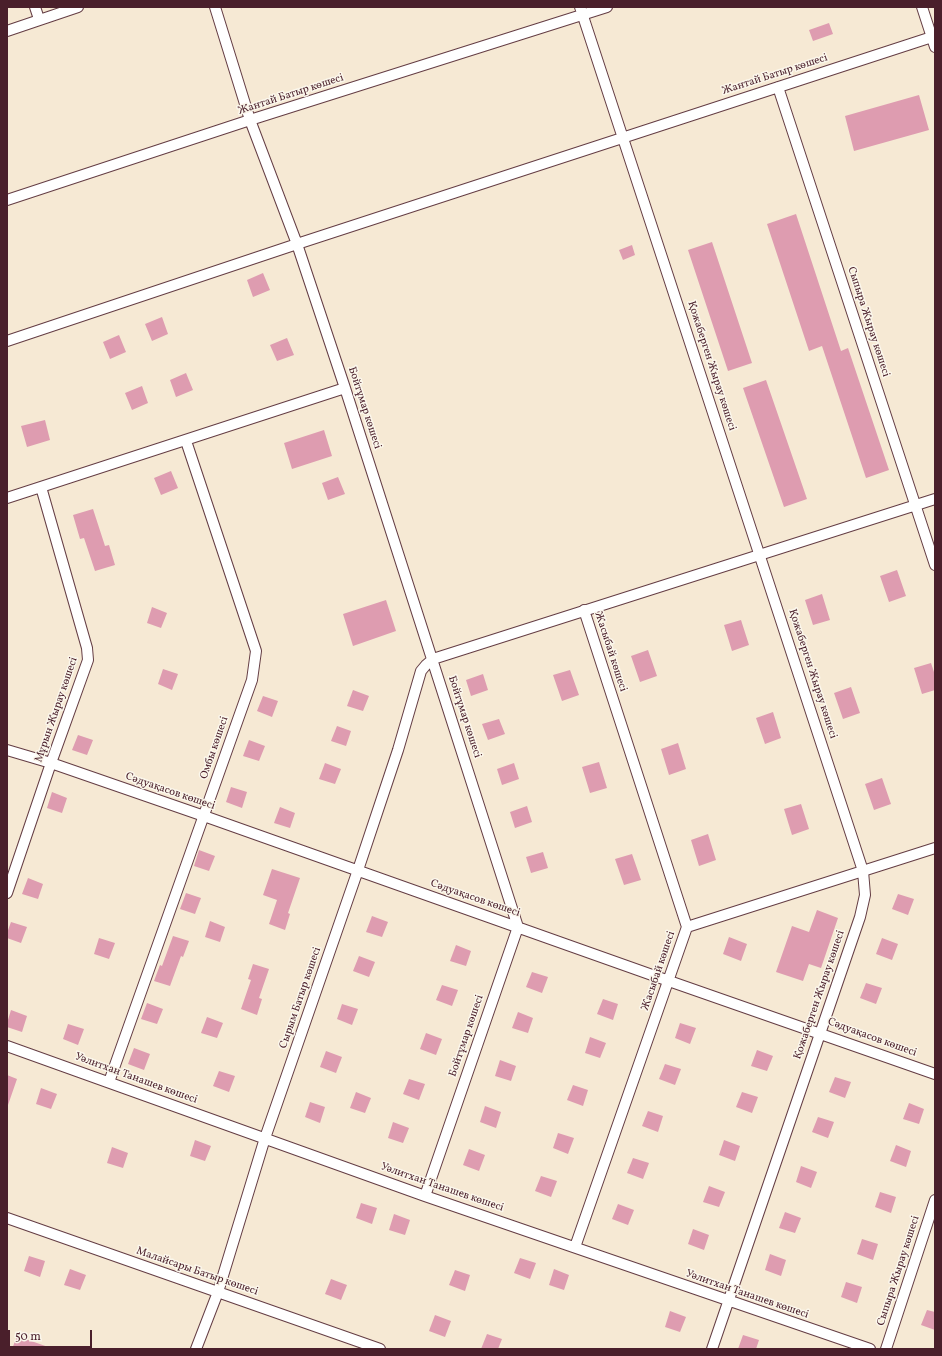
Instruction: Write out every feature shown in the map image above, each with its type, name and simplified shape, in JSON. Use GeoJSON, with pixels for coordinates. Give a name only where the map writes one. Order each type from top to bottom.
{"type":"FeatureCollection","features":[{"type":"Feature","properties":{"kind":"street"},"geometry":{"type":"LineString","coordinates":[[35,7],[39,19]]}},
{"type":"Feature","properties":{"kind":"street"},"geometry":{"type":"LineString","coordinates":[[7,31],[78,7]]}},
{"type":"Feature","properties":{"kind":"street","name":"Бойтұмар көшесі"},"geometry":{"type":"LineString","coordinates":[[215,7],[250,120],[297,244],[345,388],[518,927],[425,1196]]}},
{"type":"Feature","properties":{"kind":"street","name":"Жантай Батыр көшесі"},"geometry":{"type":"LineString","coordinates":[[7,200],[582,11],[607,7]]}},
{"type":"Feature","properties":{"kind":"street"},"geometry":{"type":"LineString","coordinates":[[922,7],[934,40]]}},
{"type":"Feature","properties":{"kind":"street","name":"Қожаберген Жырау көшесі"},"geometry":{"type":"LineString","coordinates":[[582,11],[863,871],[865,895],[860,917],[712,1349]]}},
{"type":"Feature","properties":{"kind":"street","name":"Жантай Батыр көшесі"},"geometry":{"type":"LineString","coordinates":[[7,341],[297,244],[778,87],[934,40]]}},
{"type":"Feature","properties":{"kind":"street","name":"Сыпыра Жырау көшесі"},"geometry":{"type":"LineString","coordinates":[[778,87],[935,565]]}},
{"type":"Feature","properties":{"kind":"street"},"geometry":{"type":"LineString","coordinates":[[7,498],[345,388]]}},
{"type":"Feature","properties":{"kind":"street","name":"Омбы көшесі"},"geometry":{"type":"LineString","coordinates":[[109,1082],[252,680],[256,651],[186,441]]}},
{"type":"Feature","properties":{"kind":"street","name":"Мұрын Жырау көшесі"},"geometry":{"type":"LineString","coordinates":[[7,892],[88,660],[87,648],[41,487]]}},
{"type":"Feature","properties":{"kind":"street"},"geometry":{"type":"LineString","coordinates":[[433,659],[935,499]]}},
{"type":"Feature","properties":{"kind":"street","name":"Жасыбай көшесі"},"geometry":{"type":"LineString","coordinates":[[575,1247],[687,927],[584,610]]}},
{"type":"Feature","properties":{"kind":"street","name":"Сырым Батыр көшесі"},"geometry":{"type":"LineString","coordinates":[[196,1349],[218,1292],[265,1138],[398,750],[421,671],[433,659]]}},
{"type":"Feature","properties":{"kind":"street","name":"Сәдуақасов көшесі"},"geometry":{"type":"LineString","coordinates":[[7,750],[51,763],[204,816],[935,1074]]}},
{"type":"Feature","properties":{"kind":"street"},"geometry":{"type":"LineString","coordinates":[[687,927],[935,848]]}},
{"type":"Feature","properties":{"kind":"street","name":"Уәлитхан Танашев көшесі"},"geometry":{"type":"LineString","coordinates":[[7,1046],[425,1196],[870,1349]]}},
{"type":"Feature","properties":{"kind":"street","name":"Сыпыра Жырау көшесі"},"geometry":{"type":"LineString","coordinates":[[886,1349],[935,1200]]}},
{"type":"Feature","properties":{"kind":"street","name":"Малайсары Батыр көшесі"},"geometry":{"type":"LineString","coordinates":[[7,1218],[380,1349]]}},
{"type":"Feature","properties":{"kind":"building"},"geometry":{"type":"Polygon","coordinates":[[[829,23],[833,34],[813,41],[809,30],[829,23]]]}},
{"type":"Feature","properties":{"kind":"building"},"geometry":{"type":"Polygon","coordinates":[[[919,95],[929,130],[854,151],[845,116],[919,95]]]}},
{"type":"Feature","properties":{"kind":"building"},"geometry":{"type":"Polygon","coordinates":[[[796,214],[841,351],[848,348],[889,470],[866,478],[822,346],[809,351],[767,224],[796,214]]]}},
{"type":"Feature","properties":{"kind":"building"},"geometry":{"type":"Polygon","coordinates":[[[712,242],[752,363],[728,371],[688,250],[712,242]]]}},
{"type":"Feature","properties":{"kind":"building"},"geometry":{"type":"Polygon","coordinates":[[[632,245],[635,255],[623,260],[619,250],[632,245]]]}},
{"type":"Feature","properties":{"kind":"building"},"geometry":{"type":"Polygon","coordinates":[[[263,273],[270,290],[253,297],[247,280],[263,273]]]}},
{"type":"Feature","properties":{"kind":"building"},"geometry":{"type":"Polygon","coordinates":[[[162,317],[168,334],[152,341],[145,324],[162,317]]]}},
{"type":"Feature","properties":{"kind":"building"},"geometry":{"type":"Polygon","coordinates":[[[119,335],[126,352],[110,359],[103,342],[119,335]]]}},
{"type":"Feature","properties":{"kind":"building"},"geometry":{"type":"Polygon","coordinates":[[[287,338],[294,355],[277,361],[270,345],[287,338]]]}},
{"type":"Feature","properties":{"kind":"building"},"geometry":{"type":"Polygon","coordinates":[[[186,373],[193,390],[176,397],[170,380],[186,373]]]}},
{"type":"Feature","properties":{"kind":"building"},"geometry":{"type":"Polygon","coordinates":[[[766,380],[807,499],[784,507],[743,388],[766,380]]]}},
{"type":"Feature","properties":{"kind":"building"},"geometry":{"type":"Polygon","coordinates":[[[142,386],[148,403],[132,410],[125,393],[142,386]]]}},
{"type":"Feature","properties":{"kind":"building"},"geometry":{"type":"Polygon","coordinates":[[[45,420],[50,440],[27,447],[21,426],[45,420]]]}},
{"type":"Feature","properties":{"kind":"building"},"geometry":{"type":"Polygon","coordinates":[[[324,430],[332,456],[292,469],[284,443],[324,430]]]}},
{"type":"Feature","properties":{"kind":"building"},"geometry":{"type":"Polygon","coordinates":[[[171,471],[178,488],[161,495],[154,478],[171,471]]]}},
{"type":"Feature","properties":{"kind":"building"},"geometry":{"type":"Polygon","coordinates":[[[338,477],[345,494],[328,500],[322,483],[338,477]]]}},
{"type":"Feature","properties":{"kind":"building"},"geometry":{"type":"Polygon","coordinates":[[[93,509],[105,546],[109,545],[115,565],[95,571],[84,538],[80,539],[73,515],[93,509]]]}},
{"type":"Feature","properties":{"kind":"building"},"geometry":{"type":"Polygon","coordinates":[[[897,570],[906,596],[889,602],[880,576],[897,570]]]}},
{"type":"Feature","properties":{"kind":"building"},"geometry":{"type":"Polygon","coordinates":[[[822,594],[830,620],[813,625],[805,600],[822,594]]]}},
{"type":"Feature","properties":{"kind":"building"},"geometry":{"type":"Polygon","coordinates":[[[386,600],[396,631],[353,646],[343,614],[386,600]]]}},
{"type":"Feature","properties":{"kind":"building"},"geometry":{"type":"Polygon","coordinates":[[[152,607],[167,613],[161,628],[147,623],[152,607]]]}},
{"type":"Feature","properties":{"kind":"building"},"geometry":{"type":"Polygon","coordinates":[[[741,620],[749,645],[732,651],[724,625],[741,620]]]}},
{"type":"Feature","properties":{"kind":"building"},"geometry":{"type":"Polygon","coordinates":[[[648,650],[657,676],[640,682],[631,656],[648,650]]]}},
{"type":"Feature","properties":{"kind":"building"},"geometry":{"type":"Polygon","coordinates":[[[931,663],[935,675],[935,690],[922,694],[914,668],[931,663]]]}},
{"type":"Feature","properties":{"kind":"building"},"geometry":{"type":"Polygon","coordinates":[[[163,669],[178,674],[172,690],[158,684],[163,669]]]}},
{"type":"Feature","properties":{"kind":"building"},"geometry":{"type":"Polygon","coordinates":[[[570,670],[579,695],[562,701],[553,675],[570,670]]]}},
{"type":"Feature","properties":{"kind":"building"},"geometry":{"type":"Polygon","coordinates":[[[483,674],[488,690],[471,696],[466,680],[483,674]]]}},
{"type":"Feature","properties":{"kind":"building"},"geometry":{"type":"Polygon","coordinates":[[[851,687],[860,713],[843,719],[834,693],[851,687]]]}},
{"type":"Feature","properties":{"kind":"building"},"geometry":{"type":"Polygon","coordinates":[[[353,690],[369,696],[363,711],[347,706],[353,690]]]}},
{"type":"Feature","properties":{"kind":"building"},"geometry":{"type":"Polygon","coordinates":[[[263,696],[278,701],[272,717],[257,711],[263,696]]]}},
{"type":"Feature","properties":{"kind":"building"},"geometry":{"type":"Polygon","coordinates":[[[773,712],[781,738],[765,744],[756,718],[773,712]]]}},
{"type":"Feature","properties":{"kind":"building"},"geometry":{"type":"Polygon","coordinates":[[[499,719],[505,734],[488,740],[482,724],[499,719]]]}},
{"type":"Feature","properties":{"kind":"building"},"geometry":{"type":"Polygon","coordinates":[[[337,726],[351,731],[346,746],[331,741],[337,726]]]}},
{"type":"Feature","properties":{"kind":"building"},"geometry":{"type":"Polygon","coordinates":[[[78,735],[93,740],[87,755],[72,750],[78,735]]]}},
{"type":"Feature","properties":{"kind":"building"},"geometry":{"type":"Polygon","coordinates":[[[249,740],[265,746],[259,761],[243,756],[249,740]]]}},
{"type":"Feature","properties":{"kind":"building"},"geometry":{"type":"Polygon","coordinates":[[[678,743],[686,769],[669,775],[661,749],[678,743]]]}},
{"type":"Feature","properties":{"kind":"building"},"geometry":{"type":"Polygon","coordinates":[[[599,762],[607,788],[590,793],[582,767],[599,762]]]}},
{"type":"Feature","properties":{"kind":"building"},"geometry":{"type":"Polygon","coordinates":[[[325,763],[341,769],[335,784],[319,779],[325,763]]]}},
{"type":"Feature","properties":{"kind":"building"},"geometry":{"type":"Polygon","coordinates":[[[514,763],[519,779],[502,785],[497,769],[514,763]]]}},
{"type":"Feature","properties":{"kind":"building"},"geometry":{"type":"Polygon","coordinates":[[[882,778],[891,804],[874,810],[865,784],[882,778]]]}},
{"type":"Feature","properties":{"kind":"building"},"geometry":{"type":"Polygon","coordinates":[[[231,787],[247,792],[242,808],[226,802],[231,787]]]}},
{"type":"Feature","properties":{"kind":"building"},"geometry":{"type":"Polygon","coordinates":[[[52,792],[67,798],[62,813],[47,808],[52,792]]]}},
{"type":"Feature","properties":{"kind":"building"},"geometry":{"type":"Polygon","coordinates":[[[801,804],[809,829],[792,835],[784,809],[801,804]]]}},
{"type":"Feature","properties":{"kind":"building"},"geometry":{"type":"Polygon","coordinates":[[[527,806],[532,822],[515,828],[510,812],[527,806]]]}},
{"type":"Feature","properties":{"kind":"building"},"geometry":{"type":"Polygon","coordinates":[[[280,807],[295,813],[290,828],[274,823],[280,807]]]}},
{"type":"Feature","properties":{"kind":"building"},"geometry":{"type":"Polygon","coordinates":[[[708,834],[716,860],[699,866],[691,840],[708,834]]]}},
{"type":"Feature","properties":{"kind":"building"},"geometry":{"type":"Polygon","coordinates":[[[199,850],[215,856],[209,871],[194,866],[199,850]]]}},
{"type":"Feature","properties":{"kind":"building"},"geometry":{"type":"Polygon","coordinates":[[[543,852],[548,868],[531,873],[526,857],[543,852]]]}},
{"type":"Feature","properties":{"kind":"building"},"geometry":{"type":"Polygon","coordinates":[[[632,854],[641,880],[624,885],[615,859],[632,854]]]}},
{"type":"Feature","properties":{"kind":"building"},"geometry":{"type":"Polygon","coordinates":[[[272,869],[300,878],[288,913],[290,914],[285,930],[269,924],[277,900],[263,895],[272,869]]]}},
{"type":"Feature","properties":{"kind":"building"},"geometry":{"type":"Polygon","coordinates":[[[28,878],[43,884],[38,899],[22,894],[28,878]]]}},
{"type":"Feature","properties":{"kind":"building"},"geometry":{"type":"Polygon","coordinates":[[[186,893],[201,898],[195,914],[180,909],[186,893]]]}},
{"type":"Feature","properties":{"kind":"building"},"geometry":{"type":"Polygon","coordinates":[[[898,894],[914,899],[908,915],[892,909],[898,894]]]}},
{"type":"Feature","properties":{"kind":"building"},"geometry":{"type":"Polygon","coordinates":[[[817,910],[838,918],[821,968],[809,964],[803,981],[776,972],[792,926],[809,932],[817,910]]]}},
{"type":"Feature","properties":{"kind":"building"},"geometry":{"type":"Polygon","coordinates":[[[372,916],[388,922],[382,937],[366,932],[372,916]]]}},
{"type":"Feature","properties":{"kind":"building"},"geometry":{"type":"Polygon","coordinates":[[[210,921],[225,927],[220,942],[205,937],[210,921]]]}},
{"type":"Feature","properties":{"kind":"building"},"geometry":{"type":"Polygon","coordinates":[[[11,922],[27,927],[21,943],[7,938],[7,933],[11,922]]]}},
{"type":"Feature","properties":{"kind":"building"},"geometry":{"type":"Polygon","coordinates":[[[173,936],[189,941],[183,957],[181,956],[170,986],[154,981],[160,965],[162,966],[173,936]]]}},
{"type":"Feature","properties":{"kind":"building"},"geometry":{"type":"Polygon","coordinates":[[[729,937],[747,944],[741,961],[723,954],[729,937]]]}},
{"type":"Feature","properties":{"kind":"building"},"geometry":{"type":"Polygon","coordinates":[[[99,938],[115,943],[109,959],[94,954],[99,938]]]}},
{"type":"Feature","properties":{"kind":"building"},"geometry":{"type":"Polygon","coordinates":[[[882,938],[898,944],[892,960],[876,954],[882,938]]]}},
{"type":"Feature","properties":{"kind":"building"},"geometry":{"type":"Polygon","coordinates":[[[456,945],[471,951],[466,966],[450,961],[456,945]]]}},
{"type":"Feature","properties":{"kind":"building"},"geometry":{"type":"Polygon","coordinates":[[[359,956],[375,962],[369,977],[353,971],[359,956]]]}},
{"type":"Feature","properties":{"kind":"building"},"geometry":{"type":"Polygon","coordinates":[[[253,964],[269,969],[259,998],[262,999],[257,1015],[241,1009],[251,980],[248,979],[253,964]]]}},
{"type":"Feature","properties":{"kind":"building"},"geometry":{"type":"Polygon","coordinates":[[[532,972],[548,977],[542,993],[526,987],[532,972]]]}},
{"type":"Feature","properties":{"kind":"building"},"geometry":{"type":"Polygon","coordinates":[[[866,983],[882,988],[876,1004],[860,998],[866,983]]]}},
{"type":"Feature","properties":{"kind":"building"},"geometry":{"type":"Polygon","coordinates":[[[442,985],[458,990],[452,1006],[436,1000],[442,985]]]}},
{"type":"Feature","properties":{"kind":"building"},"geometry":{"type":"Polygon","coordinates":[[[603,999],[618,1004],[613,1020],[597,1014],[603,999]]]}},
{"type":"Feature","properties":{"kind":"building"},"geometry":{"type":"Polygon","coordinates":[[[147,1003],[163,1009],[157,1024],[141,1019],[147,1003]]]}},
{"type":"Feature","properties":{"kind":"building"},"geometry":{"type":"Polygon","coordinates":[[[342,1004],[358,1009],[352,1025],[337,1019],[342,1004]]]}},
{"type":"Feature","properties":{"kind":"building"},"geometry":{"type":"Polygon","coordinates":[[[11,1010],[27,1016],[22,1032],[7,1027],[11,1010]]]}},
{"type":"Feature","properties":{"kind":"building"},"geometry":{"type":"Polygon","coordinates":[[[518,1012],[533,1018],[528,1033],[512,1028],[518,1012]]]}},
{"type":"Feature","properties":{"kind":"building"},"geometry":{"type":"Polygon","coordinates":[[[207,1017],[223,1023],[217,1038],[201,1033],[207,1017]]]}},
{"type":"Feature","properties":{"kind":"building"},"geometry":{"type":"Polygon","coordinates":[[[680,1023],[696,1028],[690,1044],[675,1038],[680,1023]]]}},
{"type":"Feature","properties":{"kind":"building"},"geometry":{"type":"Polygon","coordinates":[[[68,1024],[84,1029],[78,1045],[63,1039],[68,1024]]]}},
{"type":"Feature","properties":{"kind":"building"},"geometry":{"type":"Polygon","coordinates":[[[426,1033],[442,1039],[436,1055],[420,1049],[426,1033]]]}},
{"type":"Feature","properties":{"kind":"building"},"geometry":{"type":"Polygon","coordinates":[[[590,1037],[606,1043],[600,1058],[585,1053],[590,1037]]]}},
{"type":"Feature","properties":{"kind":"building"},"geometry":{"type":"Polygon","coordinates":[[[134,1048],[150,1054],[144,1070],[128,1064],[134,1048]]]}},
{"type":"Feature","properties":{"kind":"building"},"geometry":{"type":"Polygon","coordinates":[[[757,1050],[773,1056],[767,1071],[751,1066],[757,1050]]]}},
{"type":"Feature","properties":{"kind":"building"},"geometry":{"type":"Polygon","coordinates":[[[326,1051],[342,1057],[336,1073],[320,1067],[326,1051]]]}},
{"type":"Feature","properties":{"kind":"building"},"geometry":{"type":"Polygon","coordinates":[[[500,1060],[516,1066],[511,1081],[495,1076],[500,1060]]]}},
{"type":"Feature","properties":{"kind":"building"},"geometry":{"type":"Polygon","coordinates":[[[665,1064],[681,1069],[675,1085],[659,1079],[665,1064]]]}},
{"type":"Feature","properties":{"kind":"building"},"geometry":{"type":"Polygon","coordinates":[[[219,1071],[235,1076],[229,1092],[213,1086],[219,1071]]]}},
{"type":"Feature","properties":{"kind":"building"},"geometry":{"type":"Polygon","coordinates":[[[7,1075],[17,1079],[8,1105],[7,1104],[7,1075]]]}},
{"type":"Feature","properties":{"kind":"building"},"geometry":{"type":"Polygon","coordinates":[[[835,1077],[851,1082],[845,1098],[829,1092],[835,1077]]]}},
{"type":"Feature","properties":{"kind":"building"},"geometry":{"type":"Polygon","coordinates":[[[409,1079],[425,1084],[419,1100],[403,1094],[409,1079]]]}},
{"type":"Feature","properties":{"kind":"building"},"geometry":{"type":"Polygon","coordinates":[[[573,1085],[588,1090],[583,1106],[567,1100],[573,1085]]]}},
{"type":"Feature","properties":{"kind":"building"},"geometry":{"type":"Polygon","coordinates":[[[41,1088],[57,1094],[51,1109],[36,1104],[41,1088]]]}},
{"type":"Feature","properties":{"kind":"building"},"geometry":{"type":"Polygon","coordinates":[[[356,1092],[371,1098],[365,1113],[350,1108],[356,1092]]]}},
{"type":"Feature","properties":{"kind":"building"},"geometry":{"type":"Polygon","coordinates":[[[742,1092],[758,1097],[752,1113],[736,1107],[742,1092]]]}},
{"type":"Feature","properties":{"kind":"building"},"geometry":{"type":"Polygon","coordinates":[[[310,1102],[325,1107],[320,1123],[305,1117],[310,1102]]]}},
{"type":"Feature","properties":{"kind":"building"},"geometry":{"type":"Polygon","coordinates":[[[909,1103],[924,1109],[919,1124],[903,1119],[909,1103]]]}},
{"type":"Feature","properties":{"kind":"building"},"geometry":{"type":"Polygon","coordinates":[[[485,1106],[501,1112],[496,1128],[480,1122],[485,1106]]]}},
{"type":"Feature","properties":{"kind":"building"},"geometry":{"type":"Polygon","coordinates":[[[648,1111],[663,1116],[658,1132],[642,1126],[648,1111]]]}},
{"type":"Feature","properties":{"kind":"building"},"geometry":{"type":"Polygon","coordinates":[[[818,1117],[834,1122],[828,1138],[812,1132],[818,1117]]]}},
{"type":"Feature","properties":{"kind":"building"},"geometry":{"type":"Polygon","coordinates":[[[393,1122],[409,1128],[403,1143],[388,1138],[393,1122]]]}},
{"type":"Feature","properties":{"kind":"building"},"geometry":{"type":"Polygon","coordinates":[[[558,1133],[574,1138],[568,1154],[553,1148],[558,1133]]]}},
{"type":"Feature","properties":{"kind":"building"},"geometry":{"type":"Polygon","coordinates":[[[195,1140],[211,1146],[205,1161],[190,1156],[195,1140]]]}},
{"type":"Feature","properties":{"kind":"building"},"geometry":{"type":"Polygon","coordinates":[[[724,1140],[740,1146],[735,1161],[719,1155],[724,1140]]]}},
{"type":"Feature","properties":{"kind":"building"},"geometry":{"type":"Polygon","coordinates":[[[896,1145],[911,1151],[906,1167],[890,1161],[896,1145]]]}},
{"type":"Feature","properties":{"kind":"building"},"geometry":{"type":"Polygon","coordinates":[[[112,1147],[128,1153],[123,1168],[107,1163],[112,1147]]]}},
{"type":"Feature","properties":{"kind":"building"},"geometry":{"type":"Polygon","coordinates":[[[469,1149],[485,1155],[479,1171],[463,1165],[469,1149]]]}},
{"type":"Feature","properties":{"kind":"building"},"geometry":{"type":"Polygon","coordinates":[[[633,1158],[649,1163],[643,1179],[627,1173],[633,1158]]]}},
{"type":"Feature","properties":{"kind":"building"},"geometry":{"type":"Polygon","coordinates":[[[801,1166],[817,1172],[811,1188],[796,1182],[801,1166]]]}},
{"type":"Feature","properties":{"kind":"building"},"geometry":{"type":"Polygon","coordinates":[[[541,1176],[557,1181],[551,1197],[535,1191],[541,1176]]]}},
{"type":"Feature","properties":{"kind":"building"},"geometry":{"type":"Polygon","coordinates":[[[709,1186],[725,1192],[719,1207],[703,1202],[709,1186]]]}},
{"type":"Feature","properties":{"kind":"building"},"geometry":{"type":"Polygon","coordinates":[[[880,1192],[896,1197],[891,1213],[875,1207],[880,1192]]]}},
{"type":"Feature","properties":{"kind":"building"},"geometry":{"type":"Polygon","coordinates":[[[361,1203],[377,1208],[372,1224],[356,1218],[361,1203]]]}},
{"type":"Feature","properties":{"kind":"building"},"geometry":{"type":"Polygon","coordinates":[[[618,1204],[634,1210],[628,1225],[612,1219],[618,1204]]]}},
{"type":"Feature","properties":{"kind":"building"},"geometry":{"type":"Polygon","coordinates":[[[785,1212],[801,1218],[795,1233],[779,1228],[785,1212]]]}},
{"type":"Feature","properties":{"kind":"building"},"geometry":{"type":"Polygon","coordinates":[[[394,1214],[410,1220],[405,1235],[389,1230],[394,1214]]]}},
{"type":"Feature","properties":{"kind":"building"},"geometry":{"type":"Polygon","coordinates":[[[693,1229],[709,1235],[704,1250],[688,1244],[693,1229]]]}},
{"type":"Feature","properties":{"kind":"building"},"geometry":{"type":"Polygon","coordinates":[[[862,1239],[878,1244],[873,1260],[857,1254],[862,1239]]]}},
{"type":"Feature","properties":{"kind":"building"},"geometry":{"type":"Polygon","coordinates":[[[770,1254],[786,1260],[781,1276],[765,1270],[770,1254]]]}},
{"type":"Feature","properties":{"kind":"building"},"geometry":{"type":"Polygon","coordinates":[[[29,1256],[45,1261],[40,1277],[24,1271],[29,1256]]]}},
{"type":"Feature","properties":{"kind":"building"},"geometry":{"type":"Polygon","coordinates":[[[520,1258],[536,1263],[530,1279],[514,1273],[520,1258]]]}},
{"type":"Feature","properties":{"kind":"building"},"geometry":{"type":"Polygon","coordinates":[[[70,1269],[86,1275],[80,1290],[64,1285],[70,1269]]]}},
{"type":"Feature","properties":{"kind":"building"},"geometry":{"type":"Polygon","coordinates":[[[554,1269],[569,1275],[564,1290],[549,1285],[554,1269]]]}},
{"type":"Feature","properties":{"kind":"building"},"geometry":{"type":"Polygon","coordinates":[[[455,1270],[470,1275],[465,1291],[449,1285],[455,1270]]]}},
{"type":"Feature","properties":{"kind":"building"},"geometry":{"type":"Polygon","coordinates":[[[331,1279],[347,1285],[341,1300],[325,1294],[331,1279]]]}},
{"type":"Feature","properties":{"kind":"building"},"geometry":{"type":"Polygon","coordinates":[[[846,1282],[862,1287],[857,1303],[841,1297],[846,1282]]]}},
{"type":"Feature","properties":{"kind":"building"},"geometry":{"type":"Polygon","coordinates":[[[927,1310],[935,1312],[935,1330],[921,1325],[927,1310]]]}},
{"type":"Feature","properties":{"kind":"building"},"geometry":{"type":"Polygon","coordinates":[[[670,1311],[686,1317],[680,1332],[665,1327],[670,1311]]]}},
{"type":"Feature","properties":{"kind":"building"},"geometry":{"type":"Polygon","coordinates":[[[435,1315],[451,1321],[445,1337],[429,1331],[435,1315]]]}},
{"type":"Feature","properties":{"kind":"building"},"geometry":{"type":"Polygon","coordinates":[[[487,1334],[502,1339],[498,1349],[481,1349],[487,1334]]]}},
{"type":"Feature","properties":{"kind":"building"},"geometry":{"type":"Polygon","coordinates":[[[743,1335],[759,1340],[756,1349],[738,1349],[743,1335]]]}},
{"type":"Feature","properties":{"kind":"building"},"geometry":{"type":"Polygon","coordinates":[[[17,1336],[51,1348],[12,1349],[17,1336]]]}}]}
